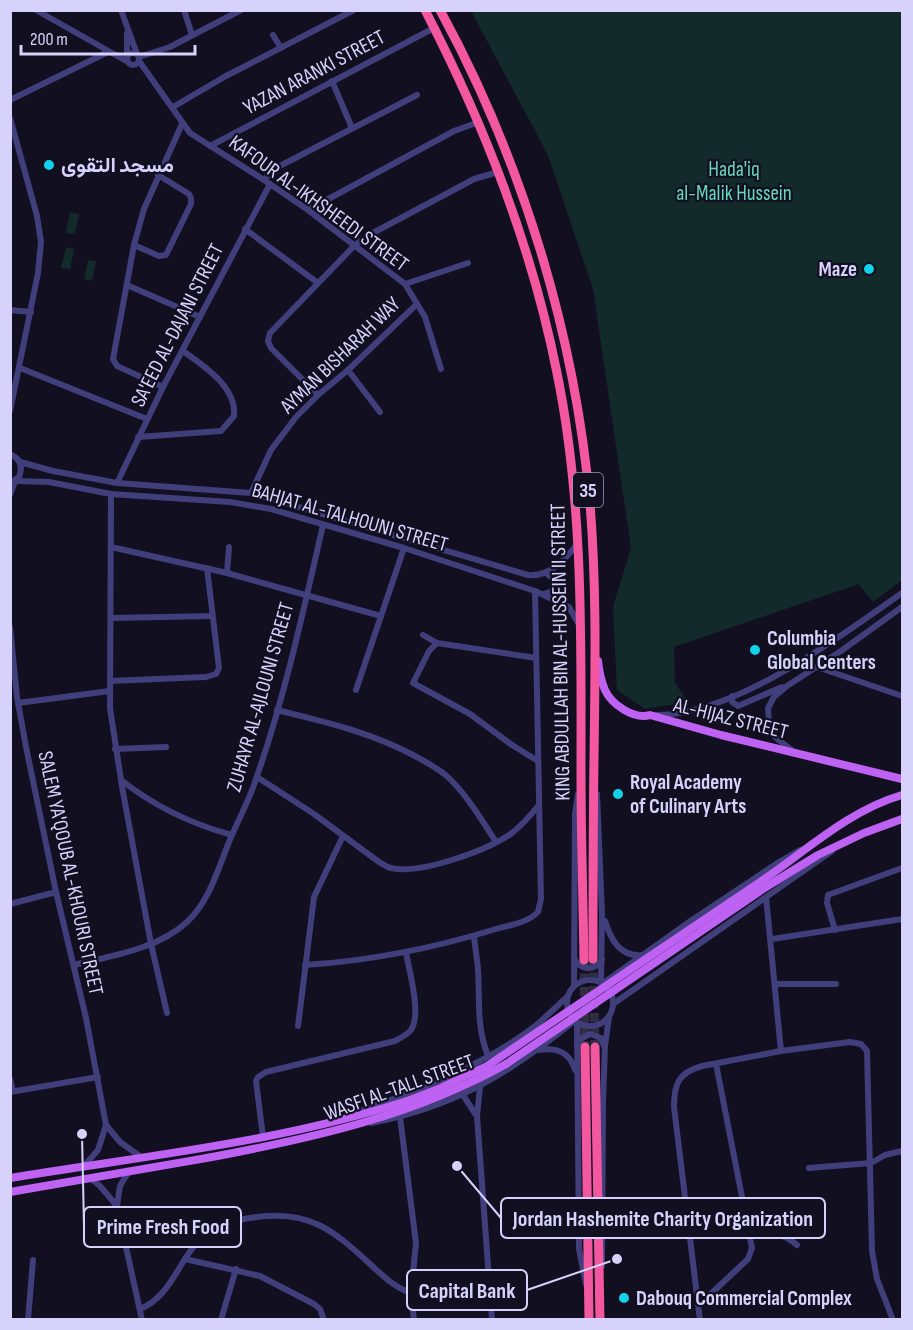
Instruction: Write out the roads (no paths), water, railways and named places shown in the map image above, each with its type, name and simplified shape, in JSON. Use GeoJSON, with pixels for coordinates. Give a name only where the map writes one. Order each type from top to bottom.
{"type":"FeatureCollection","features":[{"type":"Feature","properties":{"kind":"highway","name":"KING ABDULLAH BIN AL-HUSSEIN II STREET"},"geometry":{"type":"LineString","coordinates":[[424,10],[478,122],[498,172],[524,247],[557,373],[574,487],[578,543],[582,632],[581,776],[588,959]]}},
{"type":"Feature","properties":{"kind":"highway","name":"KING ABDULLAH BIN AL-HUSSEIN II STREET"},"geometry":{"type":"LineString","coordinates":[[440,10],[484,99],[545,264],[555,298],[570,374],[588,489],[596,644],[588,959]]}},
{"type":"Feature","properties":{"kind":"highway"},"geometry":{"type":"LineString","coordinates":[[590,1046],[600,1320]]}},
{"type":"Feature","properties":{"kind":"highway"},"geometry":{"type":"LineString","coordinates":[[589,1320],[590,1046]]}},
{"type":"Feature","properties":{"kind":"main road","name":"AL-HIJAZ STREET"},"geometry":{"type":"LineString","coordinates":[[596,644],[600,675],[608,695],[632,714],[642,717],[650,715],[903,779]]}},
{"type":"Feature","properties":{"kind":"main road"},"geometry":{"type":"LineString","coordinates":[[815,844],[860,812],[903,795]]}},
{"type":"Feature","properties":{"kind":"main road"},"geometry":{"type":"LineString","coordinates":[[845,843],[864,833],[903,819]]}},
{"type":"Feature","properties":{"kind":"main road","name":"WASFI AL-TALL STREET"},"geometry":{"type":"LineString","coordinates":[[10,1192],[286,1143],[341,1129],[409,1104],[487,1066],[764,884],[845,843]]}},
{"type":"Feature","properties":{"kind":"main road","name":"WASFI AL-TALL STREET"},"geometry":{"type":"LineString","coordinates":[[764,884],[815,844]]}},
{"type":"Feature","properties":{"kind":"main road","name":"WASFI AL-TALL STREET"},"geometry":{"type":"LineString","coordinates":[[10,1178],[83,1168],[263,1137],[409,1104]]}},
{"type":"Feature","properties":{"kind":"street"},"geometry":{"type":"LineString","coordinates":[[36,10],[108,52],[138,59],[170,47],[241,10]]}},
{"type":"Feature","properties":{"kind":"street","name":"KAFOUR AL-IKHSHEEDI STREET"},"geometry":{"type":"LineString","coordinates":[[121,10],[138,59],[190,134],[308,210],[405,284],[425,317],[441,369]]}},
{"type":"Feature","properties":{"kind":"street"},"geometry":{"type":"LineString","coordinates":[[184,10],[192,35]]}},
{"type":"Feature","properties":{"kind":"street"},"geometry":{"type":"LineString","coordinates":[[173,107],[354,10]]}},
{"type":"Feature","properties":{"kind":"street","name":"YAZAN ARANKI STREET"},"geometry":{"type":"LineString","coordinates":[[210,146],[434,28]]}},
{"type":"Feature","properties":{"kind":"street","name":"KAFOUR AL-IKHSHEEDI STREET"},"geometry":{"type":"LineString","coordinates":[[127,29],[127,58]]}},
{"type":"Feature","properties":{"kind":"street"},"geometry":{"type":"LineString","coordinates":[[273,35],[281,48]]}},
{"type":"Feature","properties":{"kind":"street"},"geometry":{"type":"LineString","coordinates":[[10,100],[108,52]]}},
{"type":"Feature","properties":{"kind":"street"},"geometry":{"type":"LineString","coordinates":[[127,58],[132,53],[138,59]]}},
{"type":"Feature","properties":{"kind":"street"},"geometry":{"type":"LineString","coordinates":[[332,81],[352,128]]}},
{"type":"Feature","properties":{"kind":"street"},"geometry":{"type":"LineString","coordinates":[[267,182],[274,169],[417,95]]}},
{"type":"Feature","properties":{"kind":"street"},"geometry":{"type":"LineString","coordinates":[[10,118],[41,242],[41,255],[31,312],[10,411]]}},
{"type":"Feature","properties":{"kind":"street"},"geometry":{"type":"LineString","coordinates":[[308,210],[454,131],[478,122]]}},
{"type":"Feature","properties":{"kind":"street"},"geometry":{"type":"LineString","coordinates":[[163,387],[114,363],[114,352],[134,245],[144,209],[182,124]]}},
{"type":"Feature","properties":{"kind":"street"},"geometry":{"type":"LineString","coordinates":[[318,395],[271,348],[268,340],[270,333],[355,245],[371,234],[468,182],[498,172]]}},
{"type":"Feature","properties":{"kind":"street"},"geometry":{"type":"LineString","coordinates":[[134,245],[159,256],[166,255],[191,204],[192,198],[189,194],[158,175]]}},
{"type":"Feature","properties":{"kind":"street","name":"SA'EED AL-DAJANI STREET"},"geometry":{"type":"LineString","coordinates":[[117,483],[267,182]]}},
{"type":"Feature","properties":{"kind":"street"},"geometry":{"type":"LineString","coordinates":[[245,229],[318,283]]}},
{"type":"Feature","properties":{"kind":"street"},"geometry":{"type":"LineString","coordinates":[[405,284],[468,263]]}},
{"type":"Feature","properties":{"kind":"street"},"geometry":{"type":"LineString","coordinates":[[127,285],[200,317]]}},
{"type":"Feature","properties":{"kind":"street","name":"AYMAN BISHARAH WAY"},"geometry":{"type":"LineString","coordinates":[[251,493],[268,457],[296,417],[417,304]]}},
{"type":"Feature","properties":{"kind":"street"},"geometry":{"type":"LineString","coordinates":[[10,310],[31,312]]}},
{"type":"Feature","properties":{"kind":"street"},"geometry":{"type":"LineString","coordinates":[[138,437],[220,431],[234,416],[233,403],[219,381],[183,351]]}},
{"type":"Feature","properties":{"kind":"street"},"geometry":{"type":"LineString","coordinates":[[20,368],[147,419]]}},
{"type":"Feature","properties":{"kind":"street"},"geometry":{"type":"LineString","coordinates":[[348,370],[380,412]]}},
{"type":"Feature","properties":{"kind":"street"},"geometry":{"type":"LineString","coordinates":[[10,454],[20,462],[21,472],[14,482],[10,495]]}},
{"type":"Feature","properties":{"kind":"street","name":"BAHJAT AL-TALHOUNI STREET"},"geometry":{"type":"LineString","coordinates":[[20,462],[53,471],[117,483],[251,493],[528,575],[546,573]]}},
{"type":"Feature","properties":{"kind":"street","name":"BAHJAT AL-TALHOUNI STREET"},"geometry":{"type":"LineString","coordinates":[[14,482],[50,482],[111,494],[251,504],[405,548],[543,594],[569,607],[582,632]]}},
{"type":"Feature","properties":{"kind":"street"},"geometry":{"type":"LineString","coordinates":[[111,494],[110,691],[115,749],[151,944],[167,1013]]}},
{"type":"Feature","properties":{"kind":"street","name":"ZUHAYR AL-AJLOUNI STREET"},"geometry":{"type":"LineString","coordinates":[[74,965],[151,944],[178,929],[195,915],[206,898],[257,777],[277,710],[323,525]]}},
{"type":"Feature","properties":{"kind":"street"},"geometry":{"type":"LineString","coordinates":[[543,594],[552,591],[555,586],[554,579],[546,573],[564,559],[578,543]]}},
{"type":"Feature","properties":{"kind":"street"},"geometry":{"type":"LineString","coordinates":[[111,547],[227,573],[381,616]]}},
{"type":"Feature","properties":{"kind":"street"},"geometry":{"type":"LineString","coordinates":[[227,573],[229,547]]}},
{"type":"Feature","properties":{"kind":"street"},"geometry":{"type":"LineString","coordinates":[[356,690],[405,548]]}},
{"type":"Feature","properties":{"kind":"street"},"geometry":{"type":"LineString","coordinates":[[110,681],[206,677],[216,674],[219,668],[207,568]]}},
{"type":"Feature","properties":{"kind":"street"},"geometry":{"type":"LineString","coordinates":[[305,965],[361,960],[406,952],[474,936],[527,920],[538,912],[541,899],[535,591]]}},
{"type":"Feature","properties":{"kind":"street"},"geometry":{"type":"LineString","coordinates":[[650,715],[671,715],[692,711],[732,696],[784,670],[834,640],[903,593]]}},
{"type":"Feature","properties":{"kind":"street"},"geometry":{"type":"LineString","coordinates":[[796,753],[775,737],[767,720],[771,703],[787,686],[903,607]]}},
{"type":"Feature","properties":{"kind":"street"},"geometry":{"type":"LineString","coordinates":[[112,618],[212,616]]}},
{"type":"Feature","properties":{"kind":"street","name":"SALEM YA'QOUB AL-KHOURI STREET"},"geometry":{"type":"LineString","coordinates":[[10,627],[18,703],[56,892],[98,1077],[106,1125],[98,1150],[83,1168]]}},
{"type":"Feature","properties":{"kind":"street"},"geometry":{"type":"LineString","coordinates":[[423,635],[437,643],[537,658]]}},
{"type":"Feature","properties":{"kind":"street"},"geometry":{"type":"LineString","coordinates":[[834,640],[841,651]]}},
{"type":"Feature","properties":{"kind":"street"},"geometry":{"type":"LineString","coordinates":[[437,643],[429,651],[413,683],[470,714],[538,761]]}},
{"type":"Feature","properties":{"kind":"street"},"geometry":{"type":"LineString","coordinates":[[817,667],[903,696]]}},
{"type":"Feature","properties":{"kind":"street"},"geometry":{"type":"LineString","coordinates":[[732,696],[732,702],[738,706],[787,686]]}},
{"type":"Feature","properties":{"kind":"street"},"geometry":{"type":"LineString","coordinates":[[895,693],[903,686]]}},
{"type":"Feature","properties":{"kind":"street"},"geometry":{"type":"LineString","coordinates":[[18,703],[110,691]]}},
{"type":"Feature","properties":{"kind":"street"},"geometry":{"type":"LineString","coordinates":[[277,710],[363,732],[438,769],[470,803],[496,842]]}},
{"type":"Feature","properties":{"kind":"street"},"geometry":{"type":"LineString","coordinates":[[115,749],[166,747]]}},
{"type":"Feature","properties":{"kind":"street"},"geometry":{"type":"LineString","coordinates":[[594,775],[598,804],[602,914],[616,946],[628,954],[643,955]]}},
{"type":"Feature","properties":{"kind":"street"},"geometry":{"type":"LineString","coordinates":[[257,777],[300,804],[387,867],[400,869],[454,859],[496,842],[521,825],[538,806]]}},
{"type":"Feature","properties":{"kind":"street"},"geometry":{"type":"LineString","coordinates":[[121,780],[136,792],[183,819],[232,835]]}},
{"type":"Feature","properties":{"kind":"street"},"geometry":{"type":"LineString","coordinates":[[298,1026],[314,897],[343,836]]}},
{"type":"Feature","properties":{"kind":"street"},"geometry":{"type":"LineString","coordinates":[[613,1004],[845,843]]}},
{"type":"Feature","properties":{"kind":"street"},"geometry":{"type":"LineString","coordinates":[[574,986],[587,980],[602,983],[789,856],[815,844]]}},
{"type":"Feature","properties":{"kind":"street"},"geometry":{"type":"LineString","coordinates":[[835,930],[827,903],[828,895],[903,868]]}},
{"type":"Feature","properties":{"kind":"street"},"geometry":{"type":"LineString","coordinates":[[10,904],[56,892]]}},
{"type":"Feature","properties":{"kind":"street"},"geometry":{"type":"LineString","coordinates":[[766,897],[772,939],[781,1052]]}},
{"type":"Feature","properties":{"kind":"street"},"geometry":{"type":"LineString","coordinates":[[337,1119],[435,1083],[488,1056],[532,1028],[568,996],[588,959],[602,914]]}},
{"type":"Feature","properties":{"kind":"street"},"geometry":{"type":"LineString","coordinates":[[772,939],[903,919]]}},
{"type":"Feature","properties":{"kind":"street"},"geometry":{"type":"LineString","coordinates":[[474,936],[478,969],[477,1014],[488,1056]]}},
{"type":"Feature","properties":{"kind":"street"},"geometry":{"type":"LineString","coordinates":[[263,1137],[256,1081],[258,1077],[266,1072],[395,1041],[410,1032],[415,1020],[415,1000],[406,952]]}},
{"type":"Feature","properties":{"kind":"street"},"geometry":{"type":"LineString","coordinates":[[577,1080],[590,1046],[609,1017],[613,1004],[610,992],[588,959]]}},
{"type":"Feature","properties":{"kind":"street"},"geometry":{"type":"LineString","coordinates":[[621,969],[620,978],[624,984],[632,987],[641,984]]}},
{"type":"Feature","properties":{"kind":"street"},"geometry":{"type":"LineString","coordinates":[[776,984],[836,984]]}},
{"type":"Feature","properties":{"kind":"street"},"geometry":{"type":"LineString","coordinates":[[568,996],[568,1009],[590,1046]]}},
{"type":"Feature","properties":{"kind":"street"},"geometry":{"type":"LineString","coordinates":[[576,1021],[586,1026],[595,1026],[609,1017]]}},
{"type":"Feature","properties":{"kind":"street"},"geometry":{"type":"LineString","coordinates":[[341,1129],[400,1117],[463,1095],[480,1087],[538,1050],[576,1021]]}},
{"type":"Feature","properties":{"kind":"street"},"geometry":{"type":"LineString","coordinates":[[532,1028],[544,1025],[550,1027],[552,1035],[547,1043]]}},
{"type":"Feature","properties":{"kind":"street"},"geometry":{"type":"LineString","coordinates":[[700,1320],[674,1096],[677,1083],[685,1073],[694,1068],[850,1042],[861,1044],[867,1051],[872,1251],[877,1279],[893,1320]]}},
{"type":"Feature","properties":{"kind":"street"},"geometry":{"type":"LineString","coordinates":[[538,1050],[554,1049],[565,1054],[573,1065],[577,1080],[579,1249],[589,1298]]}},
{"type":"Feature","properties":{"kind":"street"},"geometry":{"type":"LineString","coordinates":[[699,1305],[748,1259],[752,1248],[716,1064]]}},
{"type":"Feature","properties":{"kind":"street"},"geometry":{"type":"LineString","coordinates":[[10,1079],[12,1091],[98,1077]]}},
{"type":"Feature","properties":{"kind":"street"},"geometry":{"type":"LineString","coordinates":[[480,1087],[477,1116],[492,1320]]}},
{"type":"Feature","properties":{"kind":"street"},"geometry":{"type":"LineString","coordinates":[[463,1095],[477,1116]]}},
{"type":"Feature","properties":{"kind":"street"},"geometry":{"type":"LineString","coordinates":[[400,1117],[416,1243],[411,1293],[414,1320]]}},
{"type":"Feature","properties":{"kind":"street"},"geometry":{"type":"LineString","coordinates":[[106,1125],[120,1143],[141,1157]]}},
{"type":"Feature","properties":{"kind":"street"},"geometry":{"type":"LineString","coordinates":[[809,1168],[871,1163],[885,1155],[903,1151]]}},
{"type":"Feature","properties":{"kind":"street"},"geometry":{"type":"LineString","coordinates":[[129,1171],[120,1186],[117,1206],[142,1320]]}},
{"type":"Feature","properties":{"kind":"street"},"geometry":{"type":"LineString","coordinates":[[90,1178],[107,1193],[117,1206]]}},
{"type":"Feature","properties":{"kind":"street"},"geometry":{"type":"LineString","coordinates":[[140,1309],[152,1303],[163,1293],[185,1259],[206,1235],[225,1224],[259,1216],[294,1217],[325,1227],[339,1236],[393,1285],[411,1293]]}},
{"type":"Feature","properties":{"kind":"street"},"geometry":{"type":"LineString","coordinates":[[749,1233],[780,1234],[797,1245]]}},
{"type":"Feature","properties":{"kind":"street"},"geometry":{"type":"LineString","coordinates":[[185,1259],[260,1276],[301,1296],[320,1310],[324,1320]]}},
{"type":"Feature","properties":{"kind":"street"},"geometry":{"type":"LineString","coordinates":[[28,1320],[33,1260]]}},
{"type":"Feature","properties":{"kind":"street"},"geometry":{"type":"LineString","coordinates":[[221,1320],[236,1269]]}},
{"type":"Feature","properties":{"kind":"tunnel"},"geometry":{"type":"LineString","coordinates":[[593,959],[595,1047]]}},
{"type":"Feature","properties":{"kind":"tunnel"},"geometry":{"type":"LineString","coordinates":[[584,960],[585,1047]]}},
{"type":"Feature","properties":{"kind":"place","name":"مسجد التقوى"},"geometry":{"type":"Point","coordinates":[49,165]}},
{"type":"Feature","properties":{"kind":"place","name":"Maze"},"geometry":{"type":"Point","coordinates":[869,269]}},
{"type":"Feature","properties":{"kind":"place","name":"Columbia Global Centers"},"geometry":{"type":"Point","coordinates":[755,650]}},
{"type":"Feature","properties":{"kind":"place","name":"Royal Academy of Culinary Arts"},"geometry":{"type":"Point","coordinates":[618,794]}},
{"type":"Feature","properties":{"kind":"place","name":"Prime Fresh Food"},"geometry":{"type":"Point","coordinates":[82,1134]}},
{"type":"Feature","properties":{"kind":"place","name":"Jordan Hashemite Charity Organization"},"geometry":{"type":"Point","coordinates":[457,1166]}},
{"type":"Feature","properties":{"kind":"place","name":"Capital Bank"},"geometry":{"type":"Point","coordinates":[617,1259]}},
{"type":"Feature","properties":{"kind":"place","name":"Dabouq Commercial Complex"},"geometry":{"type":"Point","coordinates":[624,1298]}},
{"type":"Feature","properties":{"kind":"park label","name":"Hada'iq al-Malik Hussein"},"geometry":{"type":"Point","coordinates":[734,181]}}]}
